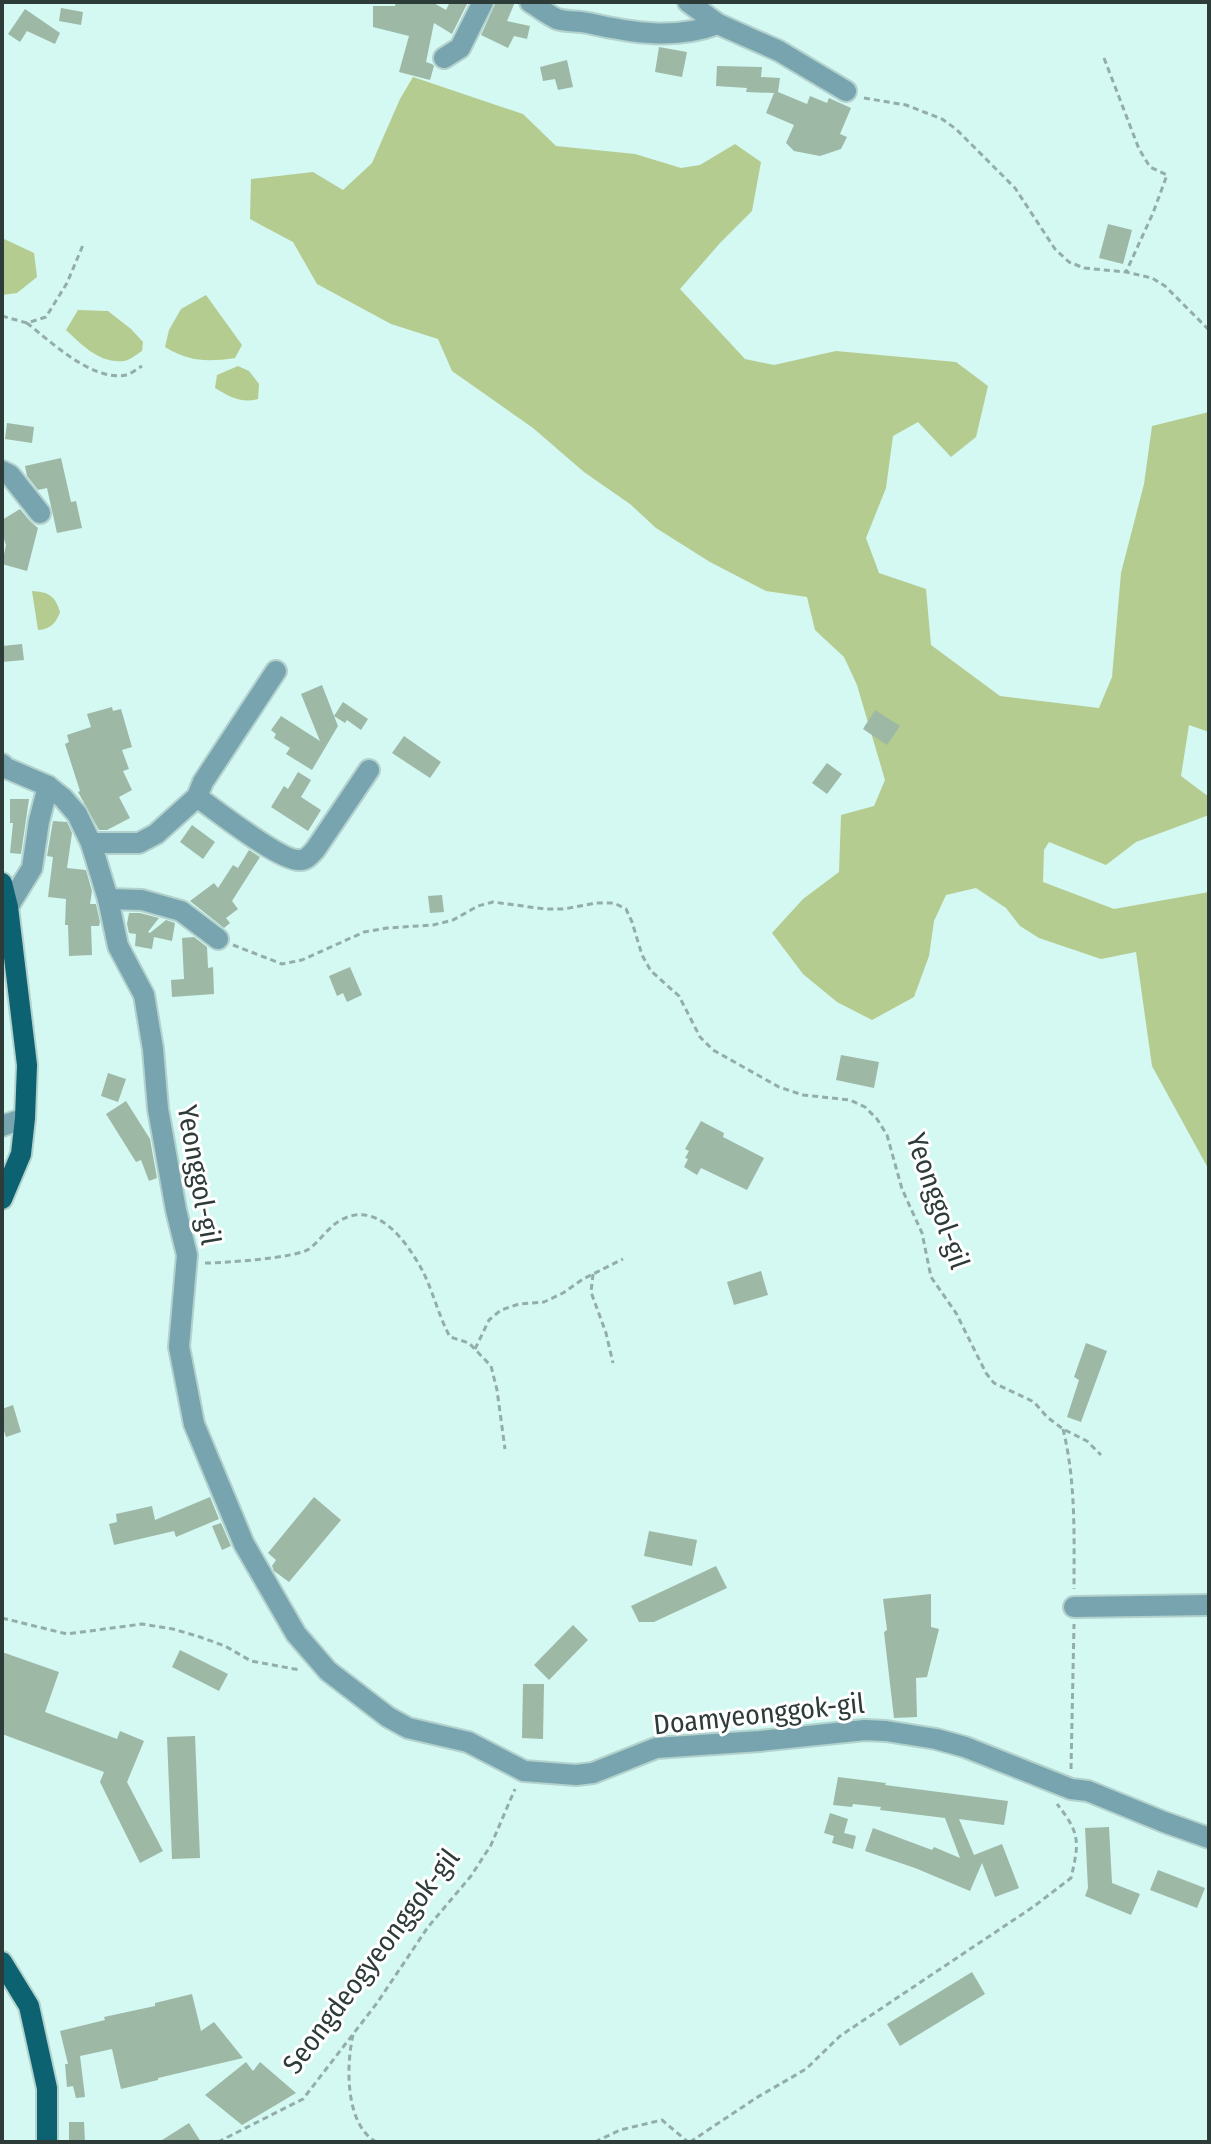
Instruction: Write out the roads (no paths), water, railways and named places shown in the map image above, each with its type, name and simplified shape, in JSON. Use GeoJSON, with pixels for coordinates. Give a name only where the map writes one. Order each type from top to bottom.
{"type":"FeatureCollection","features":[{"type":"Feature","properties":{"kind":"main road"},"geometry":{"type":"LineString","coordinates":[[2,883],[8,907],[27,1065],[21,1154],[2,1199]]}},
{"type":"Feature","properties":{"kind":"main road"},"geometry":{"type":"LineString","coordinates":[[2,1962],[29,2006],[47,2088],[47,2142]]}},
{"type":"Feature","properties":{"kind":"street"},"geometry":{"type":"LineString","coordinates":[[444,58],[460,48],[483,2]]}},
{"type":"Feature","properties":{"kind":"street"},"geometry":{"type":"LineString","coordinates":[[530,2],[557,19],[614,30],[679,34],[718,24]]}},
{"type":"Feature","properties":{"kind":"street"},"geometry":{"type":"LineString","coordinates":[[688,2],[718,24],[779,51],[846,91]]}},
{"type":"Feature","properties":{"kind":"street"},"geometry":{"type":"LineString","coordinates":[[2,471],[10,475],[40,513]]}},
{"type":"Feature","properties":{"kind":"street"},"geometry":{"type":"LineString","coordinates":[[91,843],[139,843],[156,834],[197,797],[203,782],[276,671]]}},
{"type":"Feature","properties":{"kind":"street","name":"Yeonggol-gil"},"geometry":{"type":"LineString","coordinates":[[2,764],[48,786],[63,798],[77,814],[91,843],[118,946],[144,995],[158,1109],[187,1255],[179,1347],[194,1424],[244,1544],[296,1634],[328,1671]]}},
{"type":"Feature","properties":{"kind":"street"},"geometry":{"type":"LineString","coordinates":[[197,797],[279,854],[297,861],[306,859],[315,850],[369,770]]}},
{"type":"Feature","properties":{"kind":"street"},"geometry":{"type":"LineString","coordinates":[[8,907],[32,868],[48,786]]}},
{"type":"Feature","properties":{"kind":"street"},"geometry":{"type":"LineString","coordinates":[[108,899],[142,900],[181,911],[218,939]]}},
{"type":"Feature","properties":{"kind":"street"},"geometry":{"type":"LineString","coordinates":[[2,1126],[25,1118]]}},
{"type":"Feature","properties":{"kind":"street"},"geometry":{"type":"LineString","coordinates":[[1074,1607],[1209,1605]]}},
{"type":"Feature","properties":{"kind":"street","name":"Doamyeonggok-gil"},"geometry":{"type":"LineString","coordinates":[[328,1671],[388,1717],[408,1728],[468,1742],[524,1771],[576,1775],[593,1773],[656,1748],[865,1730],[886,1731],[965,1747],[1209,1838]]}}]}
